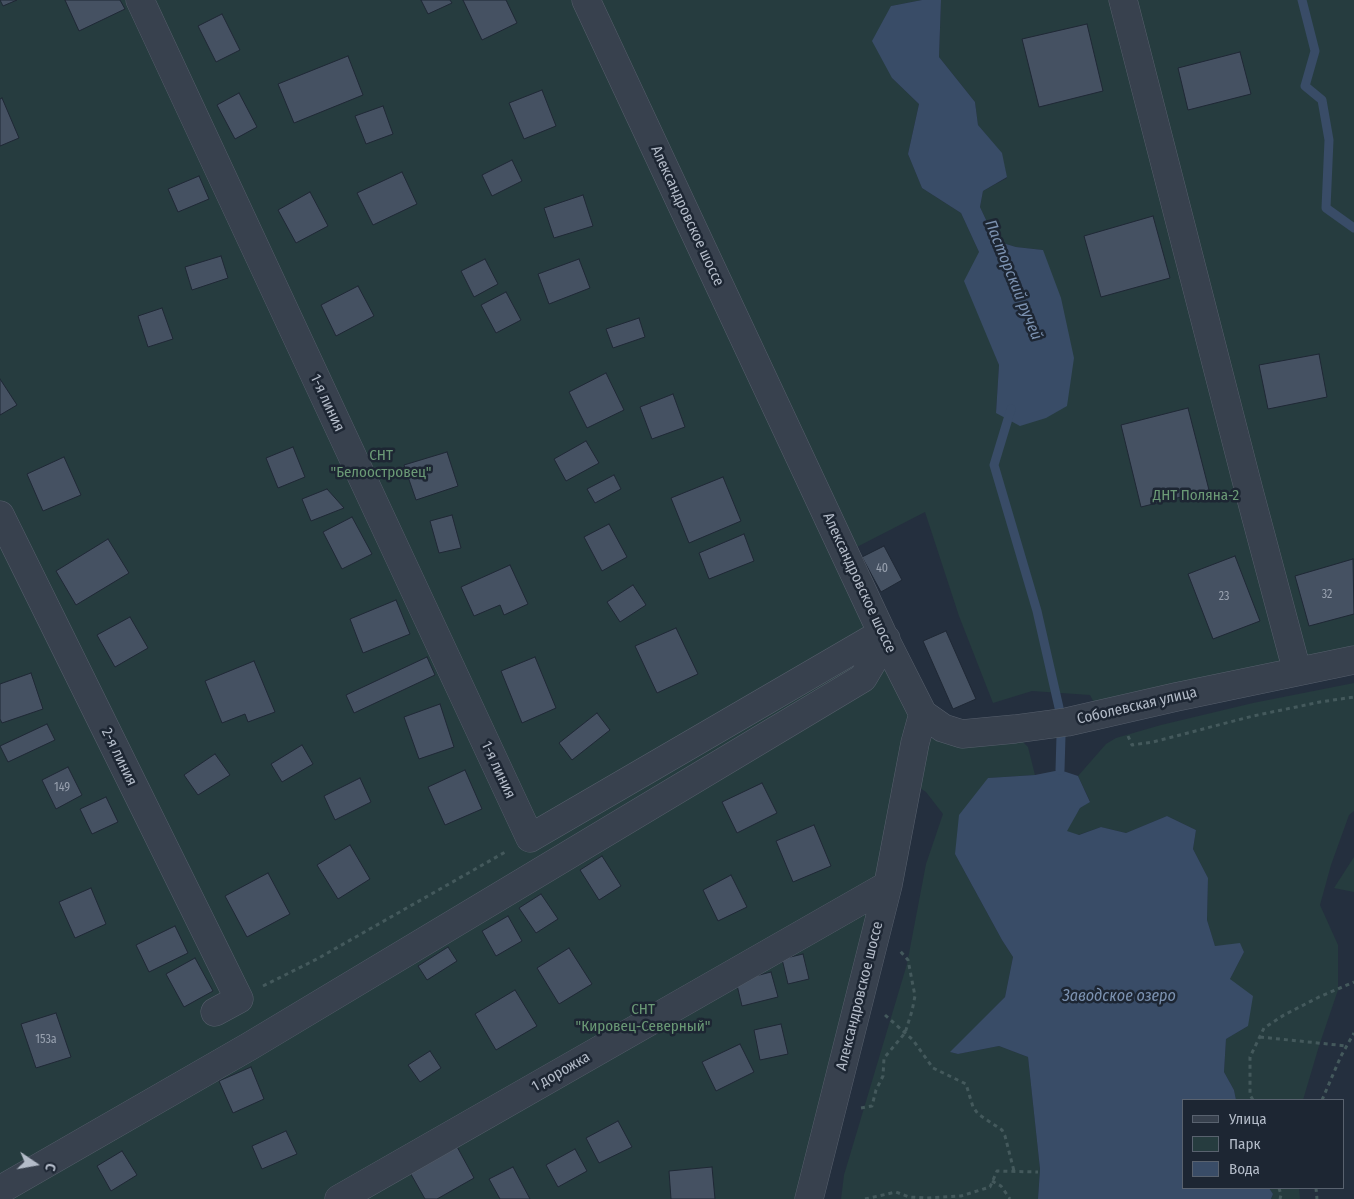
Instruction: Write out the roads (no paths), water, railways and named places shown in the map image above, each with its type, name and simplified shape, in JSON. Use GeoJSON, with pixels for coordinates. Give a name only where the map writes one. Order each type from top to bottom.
{"type":"FeatureCollection","features":[{"type":"Feature","properties":{"kind":"street","name":"1-я линия"},"geometry":{"type":"LineString","coordinates":[[140,0],[540,832],[884,636]]}},
{"type":"Feature","properties":{"kind":"street","name":"Александровское шоссе"},"geometry":{"type":"LineString","coordinates":[[586,0],[884,636],[923,714],[915,743],[888,885],[809,1199]]}},
{"type":"Feature","properties":{"kind":"street"},"geometry":{"type":"LineString","coordinates":[[1123,0],[1241,462],[1297,671]]}},
{"type":"Feature","properties":{"kind":"street","name":"2-я линия"},"geometry":{"type":"LineString","coordinates":[[0,515],[227,1006]]}},
{"type":"Feature","properties":{"kind":"street"},"geometry":{"type":"LineString","coordinates":[[0,1190],[250,1046],[863,678],[884,636]]}},
{"type":"Feature","properties":{"kind":"street","name":"Соболевская улица"},"geometry":{"type":"LineString","coordinates":[[923,714],[943,728],[962,734],[1067,722],[1354,660]]}},
{"type":"Feature","properties":{"kind":"street","name":"1 дорожка"},"geometry":{"type":"LineString","coordinates":[[339,1199],[888,885]]}},
{"type":"Feature","properties":{"kind":"water"},"geometry":{"type":"Polygon","coordinates":[[[922,0],[941,0],[939,57],[975,102],[978,125],[1002,153],[1007,177],[983,191],[980,207],[996,241],[1016,247],[1043,250],[1061,298],[1074,358],[1067,406],[1046,418],[1020,426],[996,413],[999,365],[964,281],[979,252],[961,213],[922,188],[908,154],[919,104],[892,78],[872,41],[891,6],[922,0]]]}},
{"type":"Feature","properties":{"kind":"water","name":"Заводское озеро"},"geometry":{"type":"Polygon","coordinates":[[[1060,770],[1078,776],[1090,802],[1080,808],[1067,831],[1079,835],[1101,827],[1126,833],[1167,816],[1196,830],[1193,849],[1208,878],[1207,920],[1215,946],[1240,943],[1244,952],[1230,979],[1253,996],[1248,1026],[1226,1039],[1224,1072],[1234,1090],[1236,1099],[1182,1099],[1182,1189],[1270,1189],[1273,1194],[1271,1199],[1038,1199],[1040,1169],[1028,1057],[999,1046],[958,1054],[950,1052],[1005,997],[1013,957],[955,854],[959,815],[988,778],[1035,775],[1060,770]]]}},
{"type":"Feature","properties":{"kind":"waterway"},"geometry":{"type":"LineString","coordinates":[[1302,0],[1315,51],[1305,86],[1322,100],[1329,140],[1326,208],[1354,228]]}},
{"type":"Feature","properties":{"kind":"waterway","name":"Пасторский ручей"},"geometry":{"type":"LineString","coordinates":[[1011,409],[994,465],[1037,611],[1060,712]]}},
{"type":"Feature","properties":{"kind":"waterway","name":"Пасторский ручей"},"geometry":{"type":"LineString","coordinates":[[1060,770],[1061,736]]}},
{"type":"Feature","properties":{"kind":"park label","name":"СНТ \"Белоостровец\""},"geometry":{"type":"Point","coordinates":[381,464]}},
{"type":"Feature","properties":{"kind":"park label","name":"ДНТ Поляна-2"},"geometry":{"type":"Point","coordinates":[1196,496]}},
{"type":"Feature","properties":{"kind":"park label","name":"СНТ \"Кировец-Северный\""},"geometry":{"type":"Point","coordinates":[643,1018]}}]}
